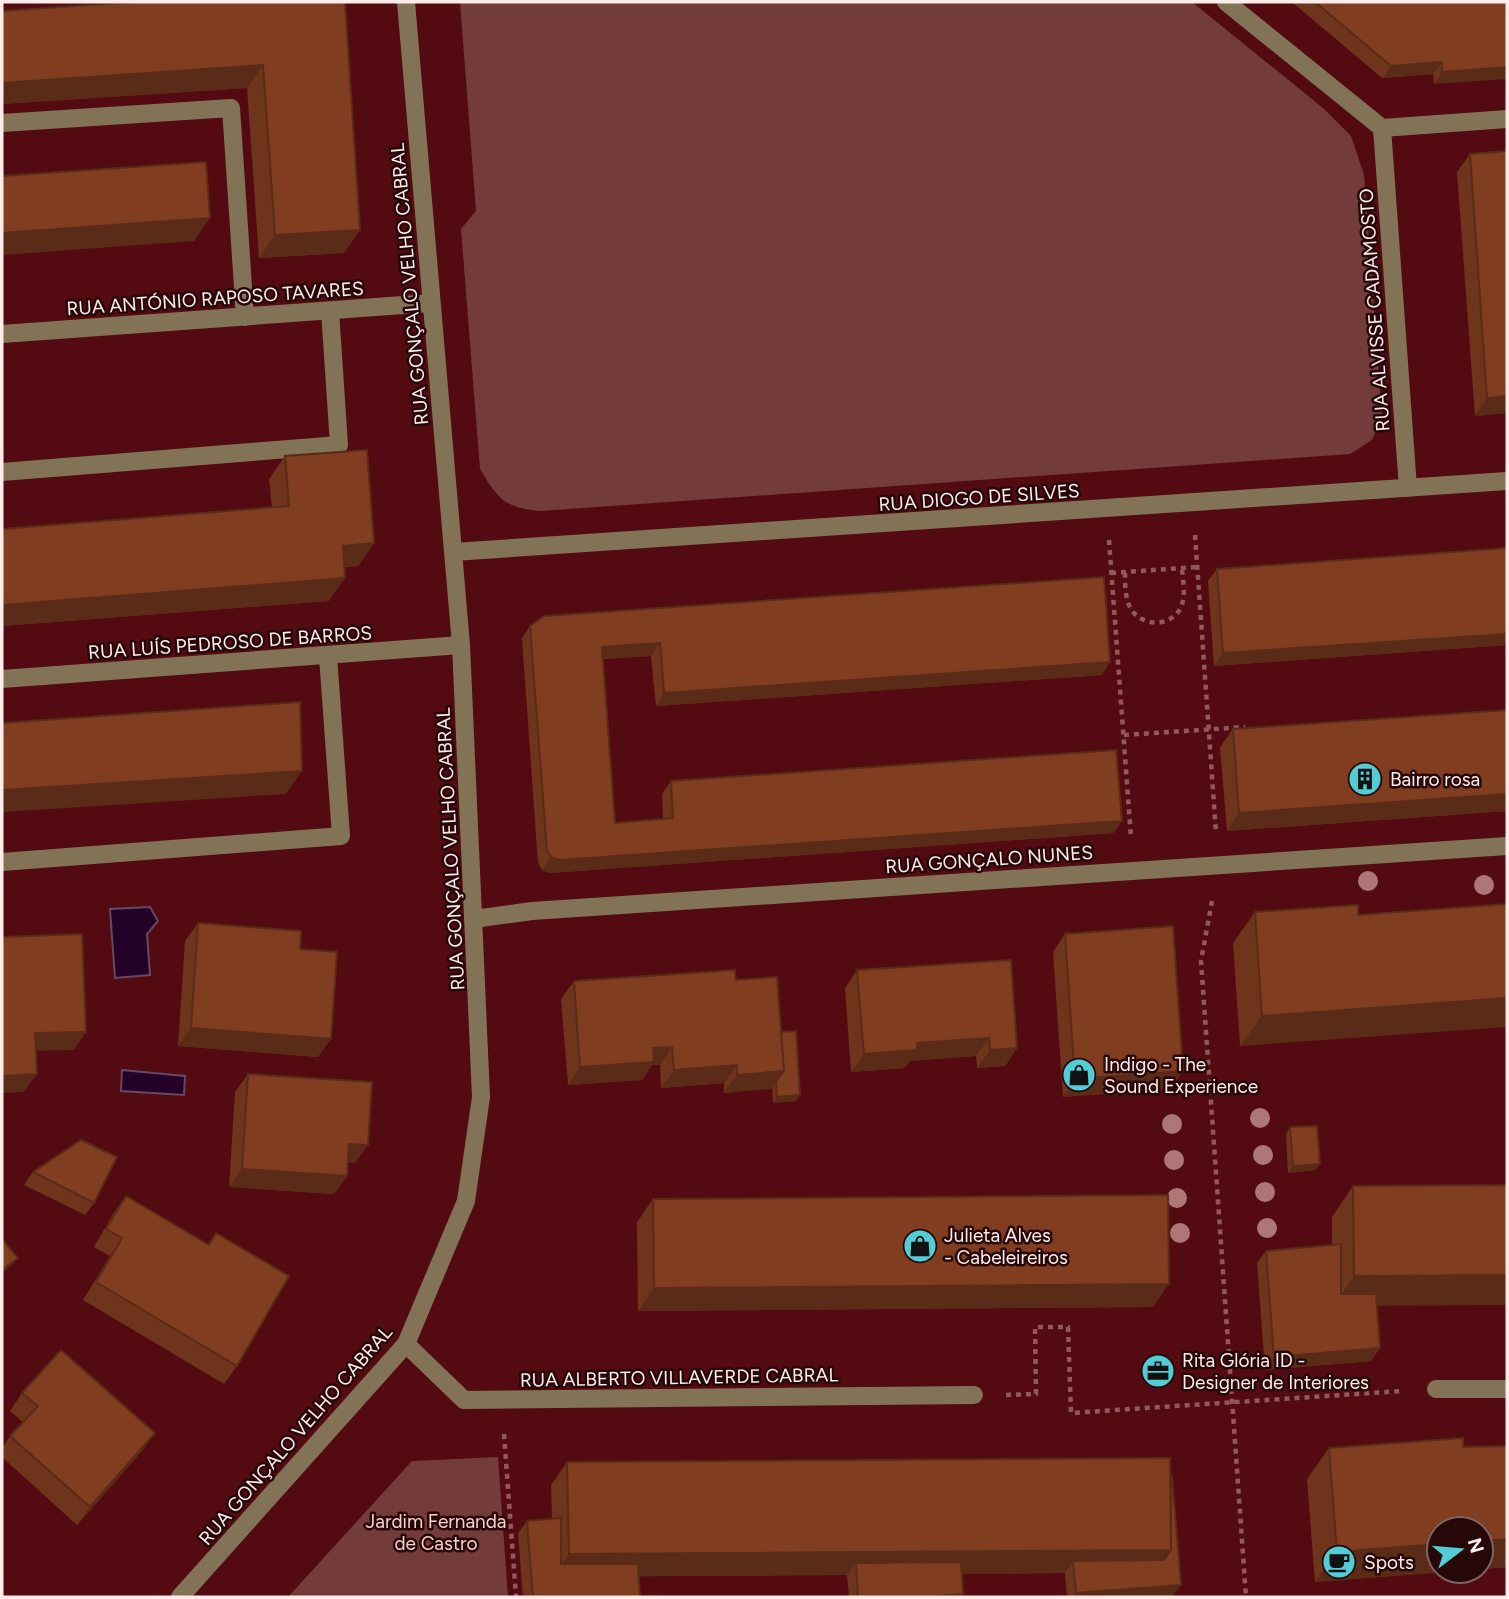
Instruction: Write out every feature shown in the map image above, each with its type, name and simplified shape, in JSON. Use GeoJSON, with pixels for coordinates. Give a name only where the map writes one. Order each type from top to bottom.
{"type":"FeatureCollection","features":[{"type":"Feature","properties":{"kind":"street","name":"RUA GONÇALO VELHO CABRAL"},"geometry":{"type":"LineString","coordinates":[[180,1597],[406,1344],[466,1200],[481,1097],[461,645],[406,2]]}},
{"type":"Feature","properties":{"kind":"street"},"geometry":{"type":"LineString","coordinates":[[1226,2],[1382,128],[1507,119]]}},
{"type":"Feature","properties":{"kind":"street"},"geometry":{"type":"LineString","coordinates":[[2,123],[231,107],[245,317]]}},
{"type":"Feature","properties":{"kind":"street","name":"RUA ALVISSE CADAMOSTO"},"geometry":{"type":"LineString","coordinates":[[1382,128],[1408,488]]}},
{"type":"Feature","properties":{"kind":"street","name":"RUA ANTÓNIO RAPOSO TAVARES"},"geometry":{"type":"LineString","coordinates":[[2,334],[432,303]]}},
{"type":"Feature","properties":{"kind":"street"},"geometry":{"type":"LineString","coordinates":[[2,472],[340,445],[330,311]]}},
{"type":"Feature","properties":{"kind":"street","name":"RUA DIOGO DE SILVES"},"geometry":{"type":"LineString","coordinates":[[453,552],[1507,481]]}},
{"type":"Feature","properties":{"kind":"street","name":"RUA LUÍS PEDROSO DE BARROS"},"geometry":{"type":"LineString","coordinates":[[2,680],[461,645]]}},
{"type":"Feature","properties":{"kind":"street"},"geometry":{"type":"LineString","coordinates":[[2,862],[341,836],[328,656]]}},
{"type":"Feature","properties":{"kind":"street","name":"RUA GONÇALO NUNES"},"geometry":{"type":"LineString","coordinates":[[474,919],[532,911],[1507,846]]}},
{"type":"Feature","properties":{"kind":"street","name":"RUA ALBERTO VILLAVERDE CABRAL"},"geometry":{"type":"LineString","coordinates":[[406,1344],[464,1400],[974,1395]]}},
{"type":"Feature","properties":{"kind":"street"},"geometry":{"type":"LineString","coordinates":[[1436,1389],[1507,1388]]}},
{"type":"Feature","properties":{"kind":"path"},"geometry":{"type":"LineString","coordinates":[[1133,871],[1111,573],[1197,567],[1219,865],[1201,961],[1246,1597]]}},
{"type":"Feature","properties":{"kind":"path"},"geometry":{"type":"LineString","coordinates":[[1125,573],[1127,597],[1134,614],[1150,623],[1175,615],[1180,608],[1184,590],[1182,569]]}},
{"type":"Feature","properties":{"kind":"path"},"geometry":{"type":"LineString","coordinates":[[1124,735],[1245,727]]}},
{"type":"Feature","properties":{"kind":"path"},"geometry":{"type":"LineString","coordinates":[[1036,1394],[1035,1327],[1068,1327],[1071,1413],[1436,1389]]}},
{"type":"Feature","properties":{"kind":"path"},"geometry":{"type":"LineString","coordinates":[[501,1400],[516,1597]]}},
{"type":"Feature","properties":{"kind":"green space"},"geometry":{"type":"Polygon","coordinates":[[[460,2],[1192,2],[1323,108],[1351,136],[1364,175],[1382,418],[1372,440],[1350,454],[540,511],[510,504],[492,488],[480,469],[461,229],[476,211],[460,2]]]}},
{"type":"Feature","properties":{"kind":"green space","name":"Jardim Fernanda de Castro"},"geometry":{"type":"Polygon","coordinates":[[[498,1457],[508,1597],[288,1597],[412,1461],[498,1457]]]}},
{"type":"Feature","properties":{"kind":"shaded area"},"geometry":{"type":"Polygon","coordinates":[[[150,907],[158,921],[147,934],[150,975],[115,978],[110,909],[150,907]]]}},
{"type":"Feature","properties":{"kind":"shaded area"},"geometry":{"type":"Polygon","coordinates":[[[122,1070],[185,1076],[184,1095],[121,1091],[122,1070]]]}},
{"type":"Feature","properties":{"kind":"building"},"geometry":{"type":"Polygon","coordinates":[[[134,2],[345,2],[360,230],[275,235],[263,65],[2,83],[2,11],[134,2]]]}},
{"type":"Feature","properties":{"kind":"building"},"geometry":{"type":"Polygon","coordinates":[[[1315,2],[1507,2],[1507,67],[1442,72],[1442,62],[1391,66],[1315,2]]]}},
{"type":"Feature","properties":{"kind":"building"},"geometry":{"type":"Polygon","coordinates":[[[1507,151],[1507,396],[1487,398],[1470,154],[1507,151]]]}},
{"type":"Feature","properties":{"kind":"building"},"geometry":{"type":"Polygon","coordinates":[[[206,162],[210,218],[2,233],[2,176],[206,162]]]}},
{"type":"Feature","properties":{"kind":"building"},"geometry":{"type":"Polygon","coordinates":[[[367,450],[374,543],[343,546],[345,578],[2,605],[2,529],[289,506],[285,456],[367,450]]]}},
{"type":"Feature","properties":{"kind":"building"},"geometry":{"type":"Polygon","coordinates":[[[1507,548],[1507,634],[1223,653],[1217,569],[1507,548]]]}},
{"type":"Feature","properties":{"kind":"building"},"geometry":{"type":"Polygon","coordinates":[[[1104,577],[1110,662],[664,693],[660,643],[602,647],[615,823],[673,818],[671,781],[1116,750],[1122,821],[559,860],[551,857],[547,851],[530,626],[544,616],[1104,577]]]}},
{"type":"Feature","properties":{"kind":"building"},"geometry":{"type":"Polygon","coordinates":[[[300,702],[302,771],[2,790],[2,723],[300,702]]]}},
{"type":"Feature","properties":{"kind":"building","name":"Bairro rosa"},"geometry":{"type":"Polygon","coordinates":[[[1507,710],[1507,794],[1239,813],[1233,729],[1507,710]]]}},
{"type":"Feature","properties":{"kind":"building"},"geometry":{"type":"Polygon","coordinates":[[[1507,904],[1507,998],[1262,1016],[1255,912],[1358,905],[1358,915],[1507,904]]]}},
{"type":"Feature","properties":{"kind":"building"},"geometry":{"type":"Polygon","coordinates":[[[198,923],[301,931],[300,949],[337,952],[331,1039],[191,1028],[198,923]]]}},
{"type":"Feature","properties":{"kind":"building"},"geometry":{"type":"Polygon","coordinates":[[[1173,926],[1183,1071],[1075,1079],[1065,934],[1173,926]]]}},
{"type":"Feature","properties":{"kind":"building"},"geometry":{"type":"Polygon","coordinates":[[[82,934],[86,1032],[35,1033],[37,1074],[2,1076],[2,937],[82,934]]]}},
{"type":"Feature","properties":{"kind":"building"},"geometry":{"type":"Polygon","coordinates":[[[1011,960],[1017,1048],[990,1050],[989,1038],[917,1043],[917,1050],[864,1054],[857,970],[1011,960]]]}},
{"type":"Feature","properties":{"kind":"building"},"geometry":{"type":"Polygon","coordinates":[[[735,970],[736,980],[777,977],[784,1071],[737,1075],[737,1065],[674,1070],[672,1047],[653,1048],[654,1062],[580,1067],[574,981],[735,970]]]}},
{"type":"Feature","properties":{"kind":"building"},"geometry":{"type":"Polygon","coordinates":[[[796,1031],[800,1095],[777,1097],[776,1082],[784,1071],[781,1032],[796,1031]]]}},
{"type":"Feature","properties":{"kind":"building"},"geometry":{"type":"Polygon","coordinates":[[[248,1074],[372,1082],[368,1145],[349,1144],[347,1176],[242,1169],[248,1074]]]}},
{"type":"Feature","properties":{"kind":"building"},"geometry":{"type":"Polygon","coordinates":[[[1317,1126],[1320,1164],[1293,1166],[1290,1127],[1317,1126]]]}},
{"type":"Feature","properties":{"kind":"building"},"geometry":{"type":"Polygon","coordinates":[[[81,1140],[117,1157],[94,1203],[33,1172],[81,1140]]]}},
{"type":"Feature","properties":{"kind":"building"},"geometry":{"type":"Polygon","coordinates":[[[1507,1185],[1507,1275],[1354,1276],[1353,1186],[1507,1185]]]}},
{"type":"Feature","properties":{"kind":"building"},"geometry":{"type":"Polygon","coordinates":[[[1168,1195],[1169,1284],[654,1288],[653,1199],[1168,1195]]]}},
{"type":"Feature","properties":{"kind":"building"},"geometry":{"type":"Polygon","coordinates":[[[126,1196],[209,1245],[216,1233],[289,1276],[237,1366],[96,1282],[122,1238],[106,1229],[126,1196]]]}},
{"type":"Feature","properties":{"kind":"building"},"geometry":{"type":"Polygon","coordinates":[[[2,1239],[18,1258],[2,1270],[2,1239]]]}},
{"type":"Feature","properties":{"kind":"building"},"geometry":{"type":"Polygon","coordinates":[[[1341,1244],[1341,1294],[1376,1294],[1380,1348],[1274,1357],[1266,1251],[1341,1244]]]}},
{"type":"Feature","properties":{"kind":"building"},"geometry":{"type":"Polygon","coordinates":[[[61,1350],[155,1433],[90,1507],[10,1436],[38,1406],[22,1393],[61,1350]]]}},
{"type":"Feature","properties":{"kind":"building"},"geometry":{"type":"Polygon","coordinates":[[[1463,1438],[1463,1447],[1507,1446],[1507,1539],[1495,1540],[1495,1515],[1425,1515],[1425,1545],[1337,1552],[1329,1448],[1463,1438]]]}},
{"type":"Feature","properties":{"kind":"building"},"geometry":{"type":"Polygon","coordinates":[[[1170,1458],[1171,1550],[569,1554],[567,1462],[1170,1458]]]}},
{"type":"Feature","properties":{"kind":"building"},"geometry":{"type":"Polygon","coordinates":[[[1171,1477],[1181,1585],[1076,1593],[1073,1561],[1164,1560],[1171,1550],[1171,1477]]]}},
{"type":"Feature","properties":{"kind":"building"},"geometry":{"type":"Polygon","coordinates":[[[561,1518],[561,1564],[638,1564],[640,1597],[533,1597],[527,1521],[561,1518]]]}},
{"type":"Feature","properties":{"kind":"building"},"geometry":{"type":"Polygon","coordinates":[[[961,1562],[963,1594],[858,1597],[856,1563],[961,1562]]]}},
{"type":"Feature","properties":{"kind":"place","name":"Bairro rosa"},"geometry":{"type":"Point","coordinates":[1365,779]}},
{"type":"Feature","properties":{"kind":"place","name":"Indigo - The Sound Experience"},"geometry":{"type":"Point","coordinates":[1079,1075]}},
{"type":"Feature","properties":{"kind":"place","name":"Julieta Alves - Cabeleireiros"},"geometry":{"type":"Point","coordinates":[920,1246]}},
{"type":"Feature","properties":{"kind":"place","name":"Rita Glória ID - Designer de Interiores"},"geometry":{"type":"Point","coordinates":[1158,1371]}},
{"type":"Feature","properties":{"kind":"place","name":"Spots"},"geometry":{"type":"Point","coordinates":[1339,1562]}}]}
